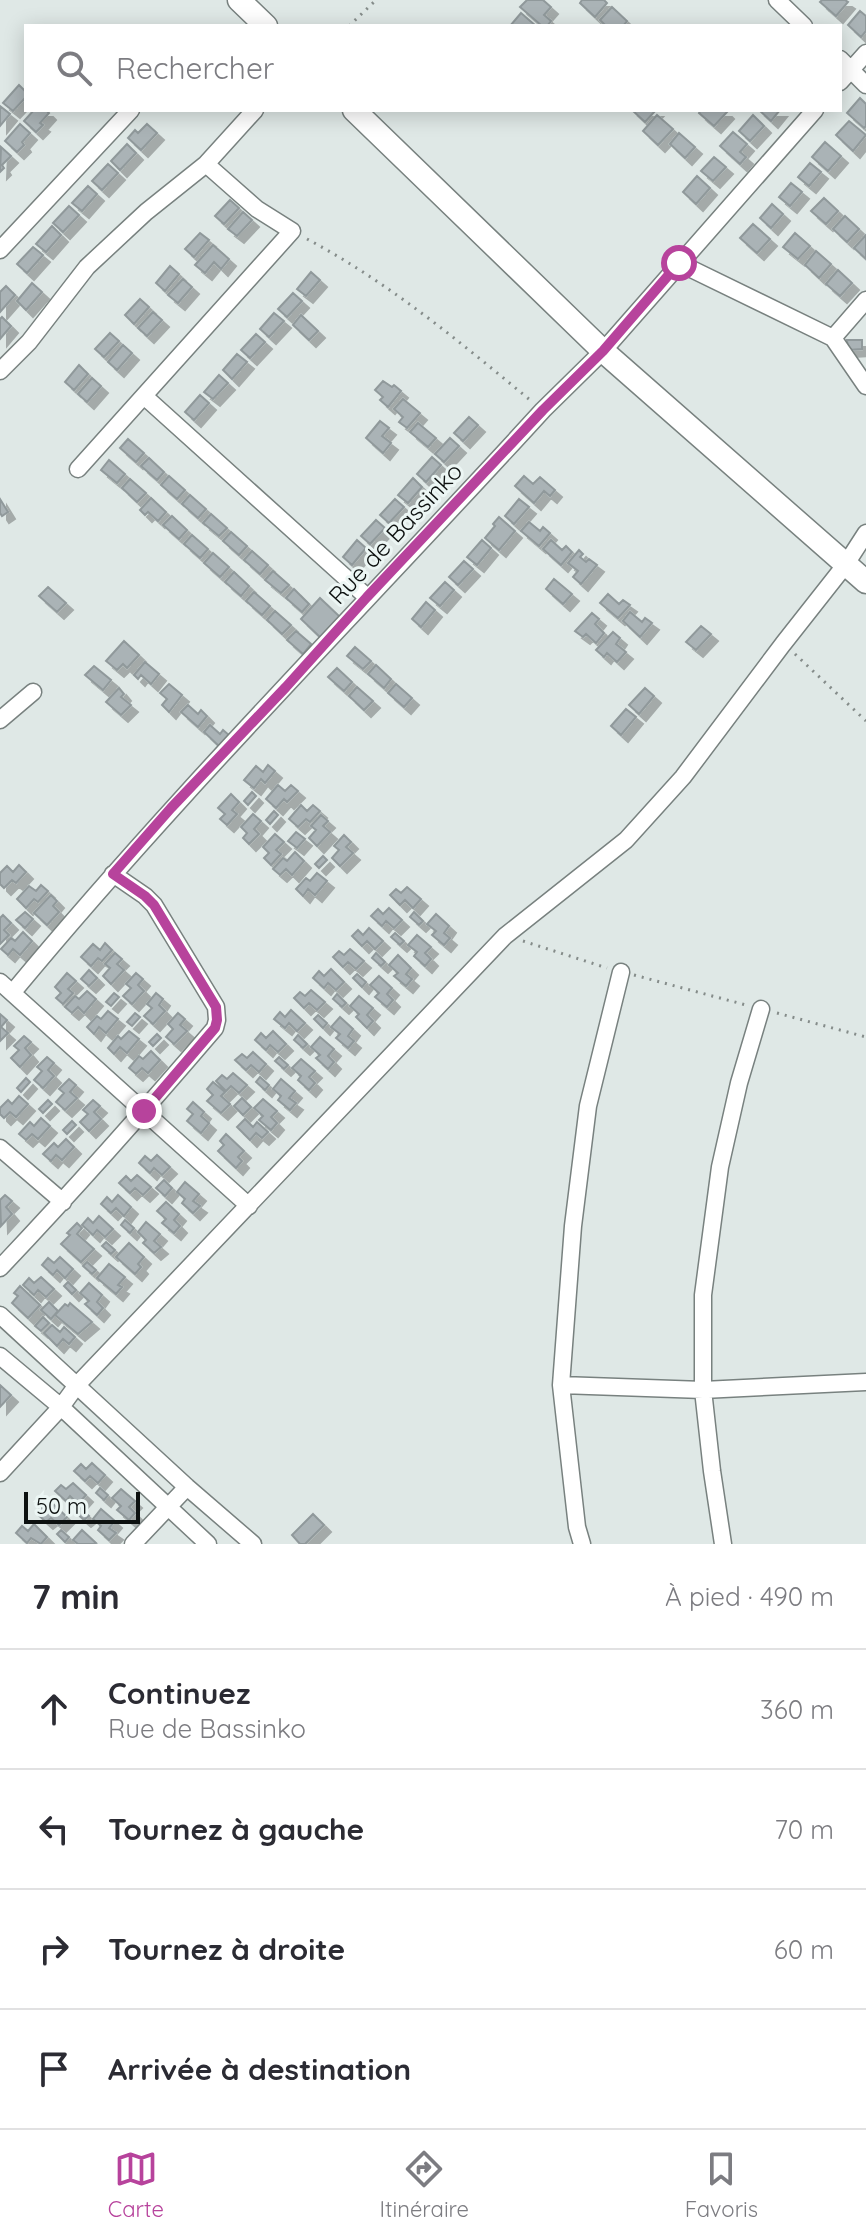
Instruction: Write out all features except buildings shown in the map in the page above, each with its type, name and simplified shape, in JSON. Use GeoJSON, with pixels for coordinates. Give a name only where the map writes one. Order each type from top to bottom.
{"type":"FeatureCollection","features":[{"type":"Feature","properties":{"kind":"street"},"geometry":{"type":"LineString","coordinates":[[239,0],[264,24]]}},
{"type":"Feature","properties":{"kind":"street"},"geometry":{"type":"LineString","coordinates":[[777,0],[802,24]]}},
{"type":"Feature","properties":{"kind":"street"},"geometry":{"type":"LineString","coordinates":[[866,53],[844,70],[866,85]]}},
{"type":"Feature","properties":{"kind":"street"},"geometry":{"type":"LineString","coordinates":[[0,250],[129,112]]}},
{"type":"Feature","properties":{"kind":"street"},"geometry":{"type":"LineString","coordinates":[[0,371],[29,342],[87,267],[146,212],[206,164],[253,112]]}},
{"type":"Feature","properties":{"kind":"street"},"geometry":{"type":"LineString","coordinates":[[356,112],[603,351],[866,582]]}},
{"type":"Feature","properties":{"kind":"street","name":"Rue de Bassinko"},"geometry":{"type":"LineString","coordinates":[[6,987],[367,597],[543,410],[603,351],[813,112]]}},
{"type":"Feature","properties":{"kind":"street"},"geometry":{"type":"LineString","coordinates":[[78,469],[292,231],[257,209],[206,164]]}},
{"type":"Feature","properties":{"kind":"street"},"geometry":{"type":"LineString","coordinates":[[679,263],[833,338],[866,386]]}},
{"type":"Feature","properties":{"kind":"street"},"geometry":{"type":"LineString","coordinates":[[833,338],[866,300]]}},
{"type":"Feature","properties":{"kind":"street"},"geometry":{"type":"LineString","coordinates":[[144,396],[367,597]]}},
{"type":"Feature","properties":{"kind":"street"},"geometry":{"type":"LineString","coordinates":[[0,1473],[61,1407],[77,1385],[505,936],[626,840],[683,777],[846,564],[866,533]]}},
{"type":"Feature","properties":{"kind":"street"},"geometry":{"type":"LineString","coordinates":[[0,720],[33,692]]}},
{"type":"Feature","properties":{"kind":"street"},"geometry":{"type":"LineString","coordinates":[[0,1268],[63,1202],[215,1028],[216,1007],[154,905],[113,874]]}},
{"type":"Feature","properties":{"kind":"street"},"geometry":{"type":"LineString","coordinates":[[582,1544],[577,1527],[561,1385],[573,1226],[588,1106],[621,972]]}},
{"type":"Feature","properties":{"kind":"street"},"geometry":{"type":"LineString","coordinates":[[6,987],[249,1206]]}},
{"type":"Feature","properties":{"kind":"street"},"geometry":{"type":"LineString","coordinates":[[723,1544],[703,1390],[703,1295],[720,1167],[739,1083],[761,1009]]}},
{"type":"Feature","properties":{"kind":"street"},"geometry":{"type":"LineString","coordinates":[[0,1148],[63,1202]]}},
{"type":"Feature","properties":{"kind":"street"},"geometry":{"type":"LineString","coordinates":[[0,1315],[253,1544]]}},
{"type":"Feature","properties":{"kind":"street"},"geometry":{"type":"LineString","coordinates":[[0,1356],[61,1407],[208,1544]]}},
{"type":"Feature","properties":{"kind":"street"},"geometry":{"type":"LineString","coordinates":[[561,1385],[703,1390],[866,1382]]}},
{"type":"Feature","properties":{"kind":"street"},"geometry":{"type":"LineString","coordinates":[[133,1544],[187,1487]]}},
{"type":"Feature","properties":{"kind":"path"},"geometry":{"type":"LineString","coordinates":[[351,24],[376,0]]}},
{"type":"Feature","properties":{"kind":"path"},"geometry":{"type":"LineString","coordinates":[[292,231],[350,262],[466,347],[543,410]]}},
{"type":"Feature","properties":{"kind":"path"},"geometry":{"type":"LineString","coordinates":[[783,644],[866,721]]}},
{"type":"Feature","properties":{"kind":"path"},"geometry":{"type":"LineString","coordinates":[[505,936],[621,972],[866,1037]]}},
{"type":"Feature","properties":{"kind":"route"},"geometry":{"type":"LineString","coordinates":[[144,1111],[215,1028],[216,1007],[154,905],[113,874],[367,597],[543,410],[603,351],[679,263]]}}]}
